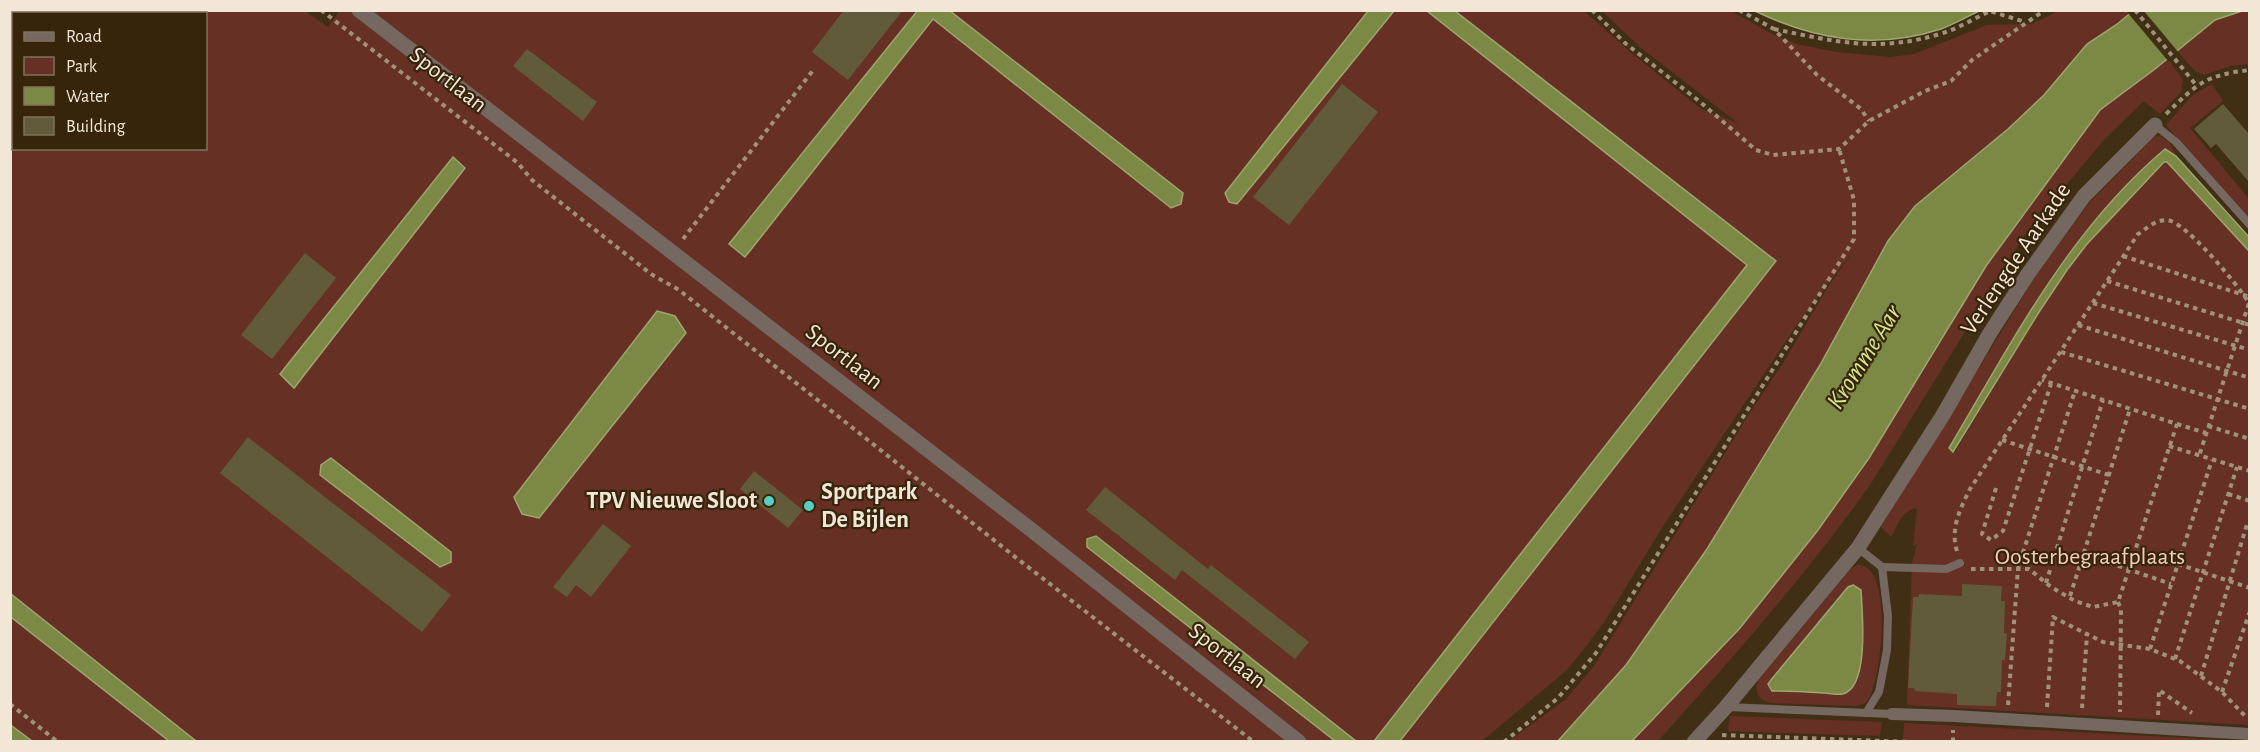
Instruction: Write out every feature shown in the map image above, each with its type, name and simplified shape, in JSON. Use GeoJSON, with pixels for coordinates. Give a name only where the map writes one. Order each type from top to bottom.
{"type":"FeatureCollection","features":[{"type":"Feature","properties":{"kind":"street","name":"Sportlaan"},"geometry":{"type":"LineString","coordinates":[[359,10],[1034,532],[1299,741]]}},
{"type":"Feature","properties":{"kind":"street","name":"Verlengde Aarkade"},"geometry":{"type":"LineString","coordinates":[[1697,738],[1726,707],[1858,548],[2028,274],[2084,196],[2155,125]]}},
{"type":"Feature","properties":{"kind":"street"},"geometry":{"type":"LineString","coordinates":[[1893,714],[2046,721],[2250,735]]}},
{"type":"Feature","properties":{"kind":"lane"},"geometry":{"type":"LineString","coordinates":[[2155,125],[2176,142],[2250,225]]}},
{"type":"Feature","properties":{"kind":"lane"},"geometry":{"type":"LineString","coordinates":[[1858,548],[1882,567],[1946,569],[1960,563]]}},
{"type":"Feature","properties":{"kind":"lane"},"geometry":{"type":"LineString","coordinates":[[1866,712],[1879,692],[1887,650],[1888,616],[1882,567]]}},
{"type":"Feature","properties":{"kind":"lane"},"geometry":{"type":"LineString","coordinates":[[1726,707],[1893,714]]}},
{"type":"Feature","properties":{"kind":"path","name":"Sportlaan"},"geometry":{"type":"LineString","coordinates":[[321,10],[518,163],[532,180],[651,274],[679,290],[1020,560],[1254,741]]}},
{"type":"Feature","properties":{"kind":"path"},"geometry":{"type":"LineString","coordinates":[[1592,10],[1626,43],[1756,150],[1773,155],[1839,149],[1869,121],[1925,91],[1951,81],[1972,60],[2045,10]]}},
{"type":"Feature","properties":{"kind":"path"},"geometry":{"type":"LineString","coordinates":[[1739,10],[1774,29],[1844,44],[1882,46],[1944,33],[1989,11],[2026,22]]}},
{"type":"Feature","properties":{"kind":"path"},"geometry":{"type":"LineString","coordinates":[[2135,10],[2196,84]]}},
{"type":"Feature","properties":{"kind":"path"},"geometry":{"type":"LineString","coordinates":[[1774,29],[1817,75],[1862,109],[1869,121]]}},
{"type":"Feature","properties":{"kind":"path"},"geometry":{"type":"LineString","coordinates":[[672,254],[814,69]]}},
{"type":"Feature","properties":{"kind":"path"},"geometry":{"type":"LineString","coordinates":[[2155,125],[2196,84],[2226,73],[2250,70]]}},
{"type":"Feature","properties":{"kind":"path"},"geometry":{"type":"LineString","coordinates":[[1504,741],[1558,698],[1596,653],[1854,239],[1854,200],[1839,149]]}},
{"type":"Feature","properties":{"kind":"path"},"geometry":{"type":"LineString","coordinates":[[2118,602],[2093,607],[2075,601],[2029,569],[1969,569],[1960,563],[1955,546],[1955,532],[1959,512],[1970,489],[2138,234],[2154,223],[2168,220],[2183,226],[2247,297],[2249,303],[2199,456]]}},
{"type":"Feature","properties":{"kind":"path"},"geometry":{"type":"LineString","coordinates":[[2123,256],[2247,297]]}},
{"type":"Feature","properties":{"kind":"path"},"geometry":{"type":"LineString","coordinates":[[2107,281],[2250,325]]}},
{"type":"Feature","properties":{"kind":"path"},"geometry":{"type":"LineString","coordinates":[[2093,303],[2250,350]]}},
{"type":"Feature","properties":{"kind":"path"},"geometry":{"type":"LineString","coordinates":[[2078,325],[2250,378]]}},
{"type":"Feature","properties":{"kind":"path"},"geometry":{"type":"LineString","coordinates":[[2061,352],[2250,409]]}},
{"type":"Feature","properties":{"kind":"path"},"geometry":{"type":"LineString","coordinates":[[2042,380],[2206,433]]}},
{"type":"Feature","properties":{"kind":"path"},"geometry":{"type":"LineString","coordinates":[[1996,488],[1982,534],[1991,540],[2003,531],[2051,384]]}},
{"type":"Feature","properties":{"kind":"path"},"geometry":{"type":"LineString","coordinates":[[2007,719],[2018,568],[2075,391]]}},
{"type":"Feature","properties":{"kind":"path"},"geometry":{"type":"LineString","coordinates":[[2046,583],[2103,400]]}},
{"type":"Feature","properties":{"kind":"path"},"geometry":{"type":"LineString","coordinates":[[2070,596],[2130,409]]}},
{"type":"Feature","properties":{"kind":"path"},"geometry":{"type":"LineString","coordinates":[[2120,726],[2121,609],[2118,602],[2177,424]]}},
{"type":"Feature","properties":{"kind":"path"},"geometry":{"type":"LineString","coordinates":[[2208,426],[2250,439]]}},
{"type":"Feature","properties":{"kind":"path"},"geometry":{"type":"LineString","coordinates":[[2002,440],[2109,475]]}},
{"type":"Feature","properties":{"kind":"path"},"geometry":{"type":"LineString","coordinates":[[2169,446],[2250,471]]}},
{"type":"Feature","properties":{"kind":"path"},"geometry":{"type":"LineString","coordinates":[[2150,649],[2212,460]]}},
{"type":"Feature","properties":{"kind":"path"},"geometry":{"type":"LineString","coordinates":[[2175,659],[2237,467]]}},
{"type":"Feature","properties":{"kind":"path"},"geometry":{"type":"LineString","coordinates":[[2228,494],[2250,501]]}},
{"type":"Feature","properties":{"kind":"path"},"geometry":{"type":"LineString","coordinates":[[2201,676],[2248,521]]}},
{"type":"Feature","properties":{"kind":"path"},"geometry":{"type":"LineString","coordinates":[[2084,554],[2171,584]]}},
{"type":"Feature","properties":{"kind":"path"},"geometry":{"type":"LineString","coordinates":[[2178,564],[2250,588]]}},
{"type":"Feature","properties":{"kind":"path"},"geometry":{"type":"LineString","coordinates":[[2222,692],[2250,611]]}},
{"type":"Feature","properties":{"kind":"path"},"geometry":{"type":"LineString","coordinates":[[2046,721],[2053,617],[2103,642],[2150,649],[2175,659],[2222,692],[2250,721]]}},
{"type":"Feature","properties":{"kind":"path"},"geometry":{"type":"LineString","coordinates":[[2081,724],[2087,634]]}},
{"type":"Feature","properties":{"kind":"path"},"geometry":{"type":"LineString","coordinates":[[10,704],[58,741]]}},
{"type":"Feature","properties":{"kind":"path"},"geometry":{"type":"LineString","coordinates":[[1697,738],[1910,741]]}},
{"type":"Feature","properties":{"kind":"green space","name":"Sportpark De Bijlen"},"geometry":{"type":"Polygon","coordinates":[[[340,10],[1584,11],[1701,109],[1738,123],[1640,47],[1602,11],[1731,11],[1776,36],[1801,45],[1837,52],[1890,57],[1914,54],[1987,25],[2032,24],[2059,11],[2127,10],[2129,14],[2087,44],[2044,95],[2008,129],[1914,206],[1888,241],[1820,365],[1707,549],[1626,665],[1557,741],[1509,741],[1566,699],[1594,666],[1785,360],[1826,290],[1856,247],[1796,326],[1665,523],[1607,618],[1587,645],[1567,670],[1482,741],[11,742],[10,11],[305,11],[328,27],[340,10]]]}},
{"type":"Feature","properties":{"kind":"green space"},"geometry":{"type":"Polygon","coordinates":[[[2249,11],[2249,64],[2230,66],[2204,75],[2195,71],[2177,51],[2215,20],[2249,11]]]}},
{"type":"Feature","properties":{"kind":"green space"},"geometry":{"type":"Polygon","coordinates":[[[2168,59],[2183,80],[2181,92],[2160,114],[2144,101],[2103,141],[2026,233],[1870,485],[1820,552],[1658,741],[1632,742],[1740,628],[1818,530],[1924,370],[1986,266],[2100,110],[2168,59]]]}},
{"type":"Feature","properties":{"kind":"green space"},"geometry":{"type":"Polygon","coordinates":[[[2212,84],[2223,101],[2190,128],[2249,199],[2249,220],[2166,125],[2193,95],[2212,84]]]}},
{"type":"Feature","properties":{"kind":"green space","name":"Oosterbegraafplaats"},"geometry":{"type":"Polygon","coordinates":[[[2160,136],[2170,143],[2176,156],[2165,149],[2147,164],[2079,240],[2035,303],[1949,448],[1955,452],[2039,312],[2067,270],[2087,244],[2159,166],[2167,162],[2249,251],[2249,725],[1907,705],[1912,563],[1917,544],[1913,546],[1917,508],[1904,515],[1891,537],[1881,527],[2032,282],[2090,202],[2154,137],[2160,136]]]}},
{"type":"Feature","properties":{"kind":"green space"},"geometry":{"type":"Polygon","coordinates":[[[1857,565],[1869,569],[1876,582],[1880,601],[1882,624],[1880,647],[1873,688],[1868,700],[1856,706],[1771,703],[1763,700],[1757,692],[1758,680],[1850,570],[1857,565]],[[1853,585],[1848,587],[1768,684],[1772,691],[1843,694],[1858,680],[1862,635],[1861,590],[1853,585]]]}},
{"type":"Feature","properties":{"kind":"green space"},"geometry":{"type":"Polygon","coordinates":[[[1730,716],[1882,722],[1880,736],[1728,731],[1730,716]]]}},
{"type":"Feature","properties":{"kind":"green space"},"geometry":{"type":"Polygon","coordinates":[[[1904,723],[2243,741],[1903,741],[1904,723]]]}},
{"type":"Feature","properties":{"kind":"water"},"geometry":{"type":"Polygon","coordinates":[[[918,10],[950,11],[1183,193],[1181,204],[1171,208],[933,19],[745,257],[729,244],[918,10]]]}},
{"type":"Feature","properties":{"kind":"water"},"geometry":{"type":"Polygon","coordinates":[[[1368,11],[1394,11],[1237,204],[1229,202],[1225,193],[1368,11]]]}},
{"type":"Feature","properties":{"kind":"water"},"geometry":{"type":"Polygon","coordinates":[[[1427,11],[1455,11],[1776,261],[1400,741],[1374,741],[1747,265],[1427,11]]]}},
{"type":"Feature","properties":{"kind":"water"},"geometry":{"type":"Polygon","coordinates":[[[1755,11],[1979,11],[1941,29],[1893,39],[1869,40],[1823,35],[1800,29],[1755,11]]]}},
{"type":"Feature","properties":{"kind":"water","name":"Kromme Aar"},"geometry":{"type":"Polygon","coordinates":[[[2133,11],[2242,11],[2215,20],[2100,110],[1986,266],[1869,458],[1818,530],[1740,628],[1632,741],[1557,742],[1626,665],[1707,549],[1820,365],[1888,241],[1915,206],[2008,129],[2044,95],[2087,44],[2133,11]]]}},
{"type":"Feature","properties":{"kind":"water"},"geometry":{"type":"Polygon","coordinates":[[[2165,149],[2176,156],[2249,237],[2249,251],[2167,162],[2164,162],[2087,244],[2067,270],[1953,452],[1949,448],[2020,328],[2071,251],[2131,181],[2165,149]]]}},
{"type":"Feature","properties":{"kind":"water"},"geometry":{"type":"Polygon","coordinates":[[[453,157],[465,168],[294,388],[280,374],[453,157]]]}},
{"type":"Feature","properties":{"kind":"water"},"geometry":{"type":"Polygon","coordinates":[[[657,311],[675,316],[686,333],[539,518],[522,514],[514,497],[657,311]]]}},
{"type":"Feature","properties":{"kind":"water"},"geometry":{"type":"Polygon","coordinates":[[[331,458],[451,552],[451,562],[440,567],[320,475],[321,465],[331,458]]]}},
{"type":"Feature","properties":{"kind":"water"},"geometry":{"type":"Polygon","coordinates":[[[1096,536],[1356,741],[1335,741],[1087,547],[1087,539],[1096,536]]]}},
{"type":"Feature","properties":{"kind":"water"},"geometry":{"type":"Polygon","coordinates":[[[1853,585],[1861,590],[1863,631],[1861,664],[1857,679],[1851,689],[1842,694],[1772,691],[1768,684],[1771,680],[1848,587],[1853,585]]]}},
{"type":"Feature","properties":{"kind":"water"},"geometry":{"type":"Polygon","coordinates":[[[10,594],[196,741],[169,741],[11,617],[10,594]]]}},
{"type":"Feature","properties":{"kind":"water"},"geometry":{"type":"Polygon","coordinates":[[[12,726],[32,741],[11,741],[12,726]]]}},
{"type":"Feature","properties":{"kind":"pier"},"geometry":{"type":"Polygon","coordinates":[[[2128,10],[2144,11],[2179,53],[2169,62],[2127,12],[2128,10]]]}},
{"type":"Feature","properties":{"kind":"building"},"geometry":{"type":"Polygon","coordinates":[[[844,10],[903,10],[848,80],[812,52],[844,10]]]}},
{"type":"Feature","properties":{"kind":"building"},"geometry":{"type":"Polygon","coordinates":[[[527,49],[597,102],[583,121],[513,66],[527,49]]]}},
{"type":"Feature","properties":{"kind":"building"},"geometry":{"type":"Polygon","coordinates":[[[1342,84],[1378,112],[1289,225],[1253,197],[1342,84]]]}},
{"type":"Feature","properties":{"kind":"building"},"geometry":{"type":"Polygon","coordinates":[[[2223,104],[2250,135],[2250,183],[2216,144],[2211,148],[2194,129],[2223,104]]]}},
{"type":"Feature","properties":{"kind":"building"},"geometry":{"type":"Polygon","coordinates":[[[305,253],[336,278],[272,359],[241,335],[305,253]]]}},
{"type":"Feature","properties":{"kind":"building"},"geometry":{"type":"Polygon","coordinates":[[[248,437],[451,595],[422,632],[220,473],[248,437]]]}},
{"type":"Feature","properties":{"kind":"building"},"geometry":{"type":"Polygon","coordinates":[[[754,471],[803,510],[788,528],[740,489],[754,471]]]}},
{"type":"Feature","properties":{"kind":"building"},"geometry":{"type":"Polygon","coordinates":[[[1105,487],[1208,569],[1211,565],[1309,642],[1295,659],[1182,570],[1175,580],[1086,510],[1105,487]]]}},
{"type":"Feature","properties":{"kind":"building"},"geometry":{"type":"Polygon","coordinates":[[[603,524],[631,546],[591,597],[576,585],[567,597],[553,587],[603,524]]]}},
{"type":"Feature","properties":{"kind":"building"},"geometry":{"type":"Polygon","coordinates":[[[1962,584],[2002,586],[2001,601],[2005,601],[2004,633],[2007,634],[2005,660],[2002,660],[2001,692],[1997,692],[1996,706],[1957,705],[1957,694],[1915,691],[1914,688],[1908,688],[1913,597],[1919,597],[1919,594],[1962,596],[1962,584]]]}},
{"type":"Feature","properties":{"kind":"place","name":"TPV Nieuwe Sloot"},"geometry":{"type":"Point","coordinates":[769,501]}},
{"type":"Feature","properties":{"kind":"place","name":"Sportpark De Bijlen"},"geometry":{"type":"Point","coordinates":[809,506]}}]}
